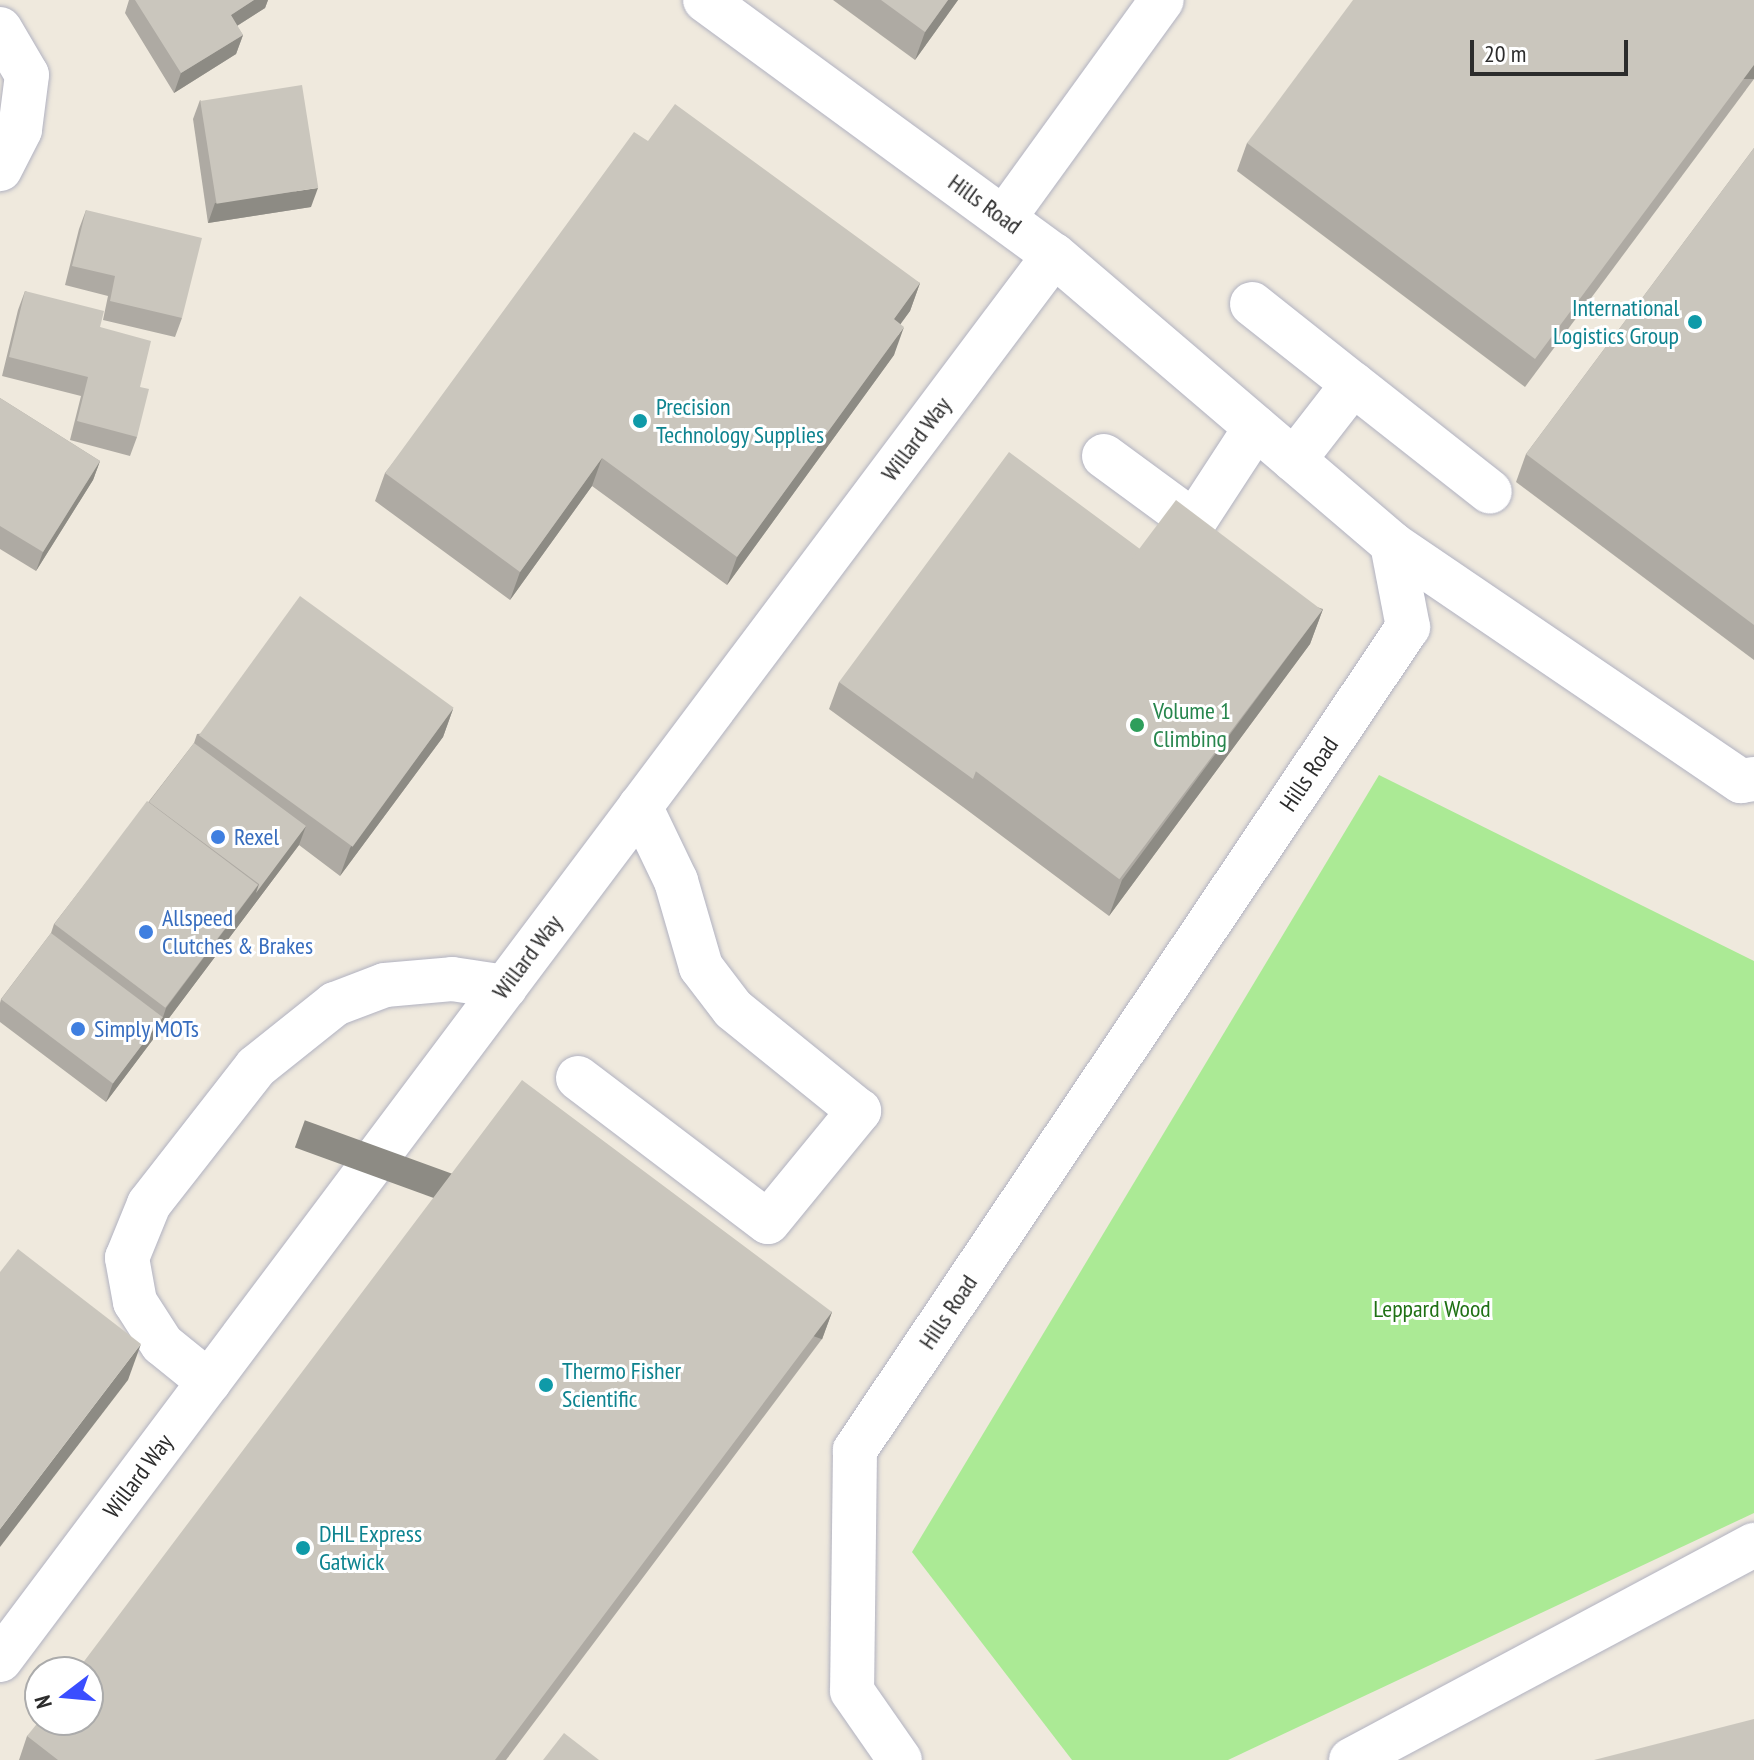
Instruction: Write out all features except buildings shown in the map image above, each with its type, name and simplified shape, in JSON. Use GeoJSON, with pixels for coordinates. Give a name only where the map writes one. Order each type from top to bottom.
{"type":"FeatureCollection","features":[{"type":"Feature","properties":{"kind":"street","name":"Hills Road"},"geometry":{"type":"LineString","coordinates":[[705,0],[1054,255],[1392,544],[1408,627],[855,1450],[852,1691],[900,1760]]}},
{"type":"Feature","properties":{"kind":"street"},"geometry":{"type":"LineString","coordinates":[[1004,218],[1162,0]]}},
{"type":"Feature","properties":{"kind":"street"},"geometry":{"type":"LineString","coordinates":[[0,29],[27,75],[20,130],[0,169]]}},
{"type":"Feature","properties":{"kind":"street","name":"Willard Way"},"geometry":{"type":"LineString","coordinates":[[0,1660],[1054,255]]}},
{"type":"Feature","properties":{"kind":"street"},"geometry":{"type":"LineString","coordinates":[[1252,304],[1490,492]]}},
{"type":"Feature","properties":{"kind":"street"},"geometry":{"type":"LineString","coordinates":[[1294,460],[1353,384]]}},
{"type":"Feature","properties":{"kind":"street"},"geometry":{"type":"LineString","coordinates":[[1194,522],[1256,427]]}},
{"type":"Feature","properties":{"kind":"street"},"geometry":{"type":"LineString","coordinates":[[1104,456],[1231,553]]}},
{"type":"Feature","properties":{"kind":"street"},"geometry":{"type":"LineString","coordinates":[[1392,544],[1741,781],[1754,779]]}},
{"type":"Feature","properties":{"kind":"street"},"geometry":{"type":"LineString","coordinates":[[578,1078],[768,1222],[859,1111],[733,1009],[701,967],[676,881],[640,806]]}},
{"type":"Feature","properties":{"kind":"street"},"geometry":{"type":"LineString","coordinates":[[209,1382],[162,1344],[135,1302],[127,1258],[149,1204],[256,1067],[335,1004],[385,985],[452,979],[505,987]]}},
{"type":"Feature","properties":{"kind":"street"},"geometry":{"type":"LineString","coordinates":[[1351,1760],[1754,1545]]}},
{"type":"Feature","properties":{"kind":"green space","name":"Leppard Wood"},"geometry":{"type":"Polygon","coordinates":[[[1379,775],[1754,961],[1754,1513],[1228,1760],[1072,1760],[912,1552],[1379,775]]]}},
{"type":"Feature","properties":{"kind":"place","name":"International Logistics Group"},"geometry":{"type":"Point","coordinates":[1695,322]}},
{"type":"Feature","properties":{"kind":"place","name":"Precision Technology Supplies"},"geometry":{"type":"Point","coordinates":[640,421]}},
{"type":"Feature","properties":{"kind":"place","name":"Volume 1 Climbing"},"geometry":{"type":"Point","coordinates":[1137,725]}},
{"type":"Feature","properties":{"kind":"place","name":"Rexel"},"geometry":{"type":"Point","coordinates":[218,837]}},
{"type":"Feature","properties":{"kind":"place","name":"Allspeed Clutches & Brakes"},"geometry":{"type":"Point","coordinates":[146,932]}},
{"type":"Feature","properties":{"kind":"place","name":"Simply MOTs"},"geometry":{"type":"Point","coordinates":[78,1029]}},
{"type":"Feature","properties":{"kind":"place","name":"Thermo Fisher Scientific"},"geometry":{"type":"Point","coordinates":[546,1385]}},
{"type":"Feature","properties":{"kind":"place","name":"DHL Express Gatwick"},"geometry":{"type":"Point","coordinates":[303,1548]}}]}
